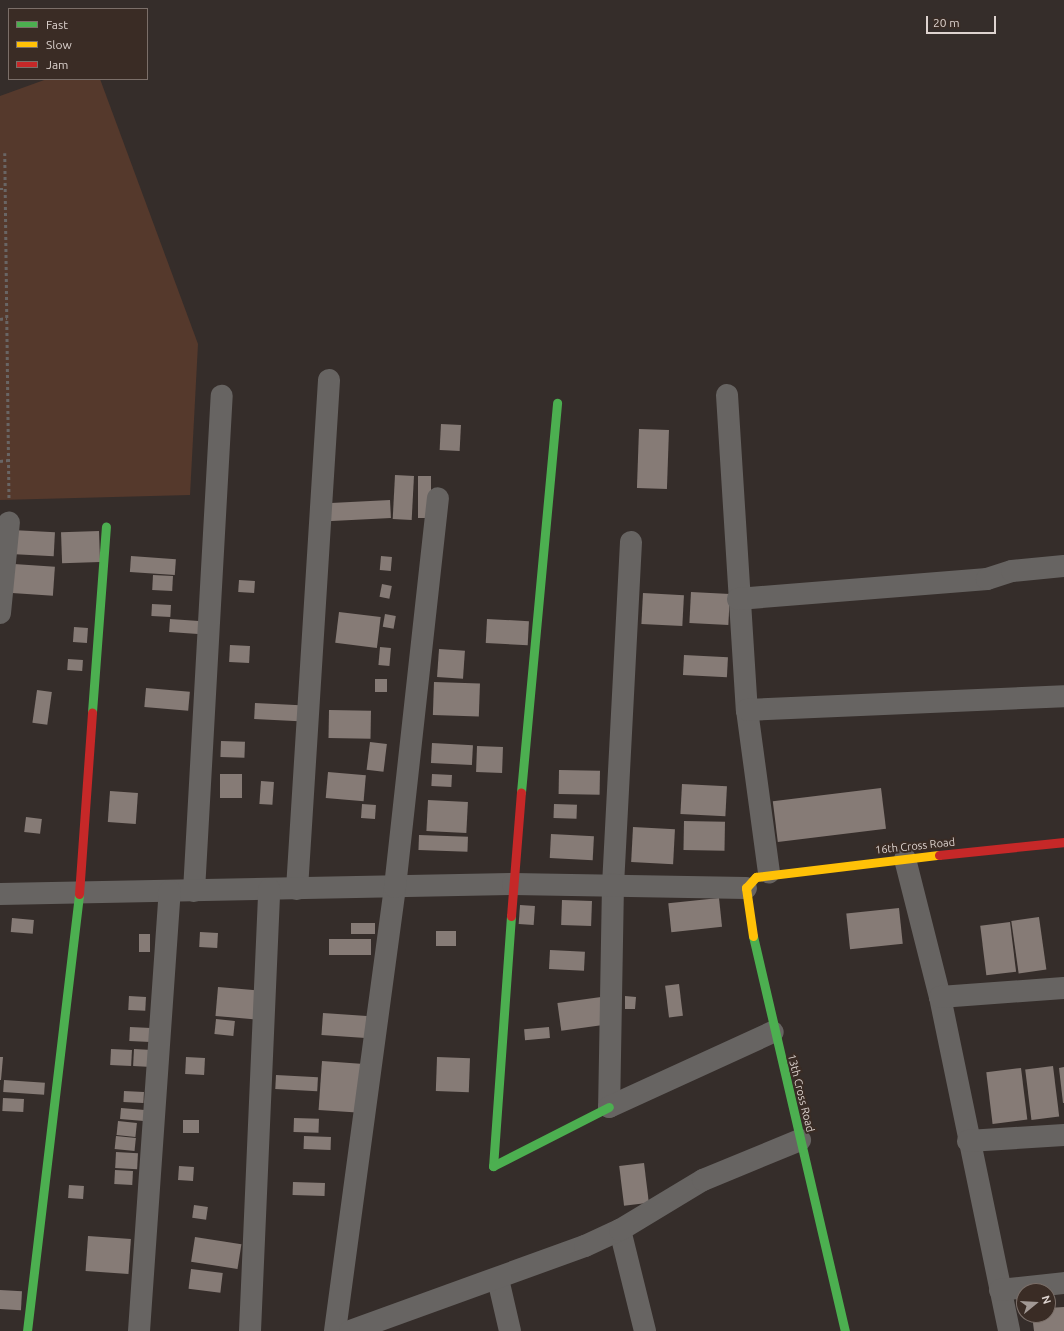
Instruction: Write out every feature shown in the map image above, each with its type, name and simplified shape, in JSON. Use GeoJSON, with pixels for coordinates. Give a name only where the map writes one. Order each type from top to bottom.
{"type":"FeatureCollection","features":[{"type":"Feature","properties":{"kind":"street"},"geometry":{"type":"LineString","coordinates":[[297,888],[328,380]]}},
{"type":"Feature","properties":{"kind":"street"},"geometry":{"type":"LineString","coordinates":[[194,891],[222,396]]}},
{"type":"Feature","properties":{"kind":"street"},"geometry":{"type":"LineString","coordinates":[[0,894],[513,884],[613,884],[746,888],[756,877],[769,873],[746,710],[738,599],[727,396]]}},
{"type":"Feature","properties":{"kind":"street"},"geometry":{"type":"LineString","coordinates":[[556,403],[513,884],[492,1166],[609,1108],[773,1032]]}},
{"type":"Feature","properties":{"kind":"street"},"geometry":{"type":"LineString","coordinates":[[335,1331],[395,886],[438,498]]}},
{"type":"Feature","properties":{"kind":"street"},"geometry":{"type":"LineString","coordinates":[[0,613],[9,522]]}},
{"type":"Feature","properties":{"kind":"street"},"geometry":{"type":"LineString","coordinates":[[27,1331],[78,892],[106,527]]}},
{"type":"Feature","properties":{"kind":"street"},"geometry":{"type":"LineString","coordinates":[[609,1108],[613,884],[631,542]]}},
{"type":"Feature","properties":{"kind":"street"},"geometry":{"type":"LineString","coordinates":[[738,599],[987,579],[1012,571],[1064,566]]}},
{"type":"Feature","properties":{"kind":"street"},"geometry":{"type":"LineString","coordinates":[[746,710],[1064,696]]}},
{"type":"Feature","properties":{"kind":"street","name":"16th Cross Road"},"geometry":{"type":"LineString","coordinates":[[769,873],[1064,842]]}},
{"type":"Feature","properties":{"kind":"street"},"geometry":{"type":"LineString","coordinates":[[905,859],[940,997],[968,1141],[1009,1331]]}},
{"type":"Feature","properties":{"kind":"street","name":"13th Cross Road"},"geometry":{"type":"LineString","coordinates":[[746,888],[746,904],[773,1032],[800,1140],[844,1331]]}},
{"type":"Feature","properties":{"kind":"street"},"geometry":{"type":"LineString","coordinates":[[250,1331],[269,889]]}},
{"type":"Feature","properties":{"kind":"street"},"geometry":{"type":"LineString","coordinates":[[139,1331],[170,891]]}},
{"type":"Feature","properties":{"kind":"street"},"geometry":{"type":"LineString","coordinates":[[940,997],[1064,988]]}},
{"type":"Feature","properties":{"kind":"street"},"geometry":{"type":"LineString","coordinates":[[968,1141],[1064,1135]]}},
{"type":"Feature","properties":{"kind":"street"},"geometry":{"type":"LineString","coordinates":[[350,1331],[498,1279],[620,1230],[703,1180],[800,1140]]}},
{"type":"Feature","properties":{"kind":"street"},"geometry":{"type":"LineString","coordinates":[[620,1230],[645,1331]]}},
{"type":"Feature","properties":{"kind":"street"},"geometry":{"type":"LineString","coordinates":[[498,1279],[510,1331]]}},
{"type":"Feature","properties":{"kind":"street"},"geometry":{"type":"LineString","coordinates":[[1000,1290],[1064,1283]]}},
{"type":"Feature","properties":{"kind":"path"},"geometry":{"type":"LineString","coordinates":[[5,153],[9,522]]}},
{"type":"Feature","properties":{"kind":"path"},"geometry":{"type":"LineString","coordinates":[[0,189],[5,189]]}},
{"type":"Feature","properties":{"kind":"path"},"geometry":{"type":"LineString","coordinates":[[0,319],[7,318]]}},
{"type":"Feature","properties":{"kind":"path"},"geometry":{"type":"LineString","coordinates":[[0,461],[8,460]]}},
{"type":"Feature","properties":{"kind":"shaded area"},"geometry":{"type":"Polygon","coordinates":[[[44,80],[100,80],[198,344],[190,495],[0,500],[0,96],[44,80]]]}},
{"type":"Feature","properties":{"kind":"building"},"geometry":{"type":"Polygon","coordinates":[[[441,424],[461,425],[460,451],[440,450],[441,424]]]}},
{"type":"Feature","properties":{"kind":"building"},"geometry":{"type":"Polygon","coordinates":[[[639,429],[669,430],[667,489],[637,488],[639,429]]]}},
{"type":"Feature","properties":{"kind":"building"},"geometry":{"type":"Polygon","coordinates":[[[395,475],[414,476],[412,520],[393,519],[395,475]]]}},
{"type":"Feature","properties":{"kind":"building"},"geometry":{"type":"Polygon","coordinates":[[[418,476],[431,476],[431,518],[418,518],[418,476]]]}},
{"type":"Feature","properties":{"kind":"building"},"geometry":{"type":"Polygon","coordinates":[[[390,500],[391,518],[327,521],[326,503],[390,500]]]}},
{"type":"Feature","properties":{"kind":"building"},"geometry":{"type":"Polygon","coordinates":[[[12,530],[55,532],[54,556],[11,554],[12,530]]]}},
{"type":"Feature","properties":{"kind":"building"},"geometry":{"type":"Polygon","coordinates":[[[99,531],[100,562],[62,563],[61,532],[99,531]]]}},
{"type":"Feature","properties":{"kind":"building"},"geometry":{"type":"Polygon","coordinates":[[[131,556],[176,559],[175,575],[130,572],[131,556]]]}},
{"type":"Feature","properties":{"kind":"building"},"geometry":{"type":"Polygon","coordinates":[[[381,556],[392,557],[391,571],[380,570],[381,556]]]}},
{"type":"Feature","properties":{"kind":"building"},"geometry":{"type":"Polygon","coordinates":[[[14,564],[55,567],[53,596],[12,593],[14,564]]]}},
{"type":"Feature","properties":{"kind":"building"},"geometry":{"type":"Polygon","coordinates":[[[153,575],[173,576],[172,591],[152,590],[153,575]]]}},
{"type":"Feature","properties":{"kind":"building"},"geometry":{"type":"Polygon","coordinates":[[[239,580],[255,581],[254,593],[238,592],[239,580]]]}},
{"type":"Feature","properties":{"kind":"building"},"geometry":{"type":"Polygon","coordinates":[[[382,584],[392,586],[389,599],[380,597],[382,584]]]}},
{"type":"Feature","properties":{"kind":"building"},"geometry":{"type":"Polygon","coordinates":[[[691,592],[730,594],[728,625],[689,623],[691,592]]]}},
{"type":"Feature","properties":{"kind":"building"},"geometry":{"type":"Polygon","coordinates":[[[643,593],[684,595],[682,626],[641,624],[643,593]]]}},
{"type":"Feature","properties":{"kind":"building"},"geometry":{"type":"Polygon","coordinates":[[[152,604],[171,605],[170,617],[151,616],[152,604]]]}},
{"type":"Feature","properties":{"kind":"building"},"geometry":{"type":"Polygon","coordinates":[[[339,612],[381,617],[377,648],[335,643],[339,612]]]}},
{"type":"Feature","properties":{"kind":"building"},"geometry":{"type":"Polygon","coordinates":[[[385,614],[396,616],[394,629],[383,627],[385,614]]]}},
{"type":"Feature","properties":{"kind":"building"},"geometry":{"type":"Polygon","coordinates":[[[170,619],[199,621],[198,634],[169,632],[170,619]]]}},
{"type":"Feature","properties":{"kind":"building"},"geometry":{"type":"Polygon","coordinates":[[[487,619],[529,621],[528,645],[486,643],[487,619]]]}},
{"type":"Feature","properties":{"kind":"building"},"geometry":{"type":"Polygon","coordinates":[[[74,627],[88,628],[87,643],[73,642],[74,627]]]}},
{"type":"Feature","properties":{"kind":"building"},"geometry":{"type":"Polygon","coordinates":[[[230,645],[250,646],[249,663],[229,662],[230,645]]]}},
{"type":"Feature","properties":{"kind":"building"},"geometry":{"type":"Polygon","coordinates":[[[380,647],[391,648],[389,666],[378,665],[380,647]]]}},
{"type":"Feature","properties":{"kind":"building"},"geometry":{"type":"Polygon","coordinates":[[[439,649],[465,651],[463,679],[437,677],[439,649]]]}},
{"type":"Feature","properties":{"kind":"building"},"geometry":{"type":"Polygon","coordinates":[[[684,655],[728,657],[727,677],[683,675],[684,655]]]}},
{"type":"Feature","properties":{"kind":"building"},"geometry":{"type":"Polygon","coordinates":[[[68,659],[83,660],[82,671],[67,670],[68,659]]]}},
{"type":"Feature","properties":{"kind":"building"},"geometry":{"type":"Polygon","coordinates":[[[375,679],[387,679],[387,692],[375,692],[375,679]]]}},
{"type":"Feature","properties":{"kind":"building"},"geometry":{"type":"Polygon","coordinates":[[[434,682],[480,684],[479,717],[433,715],[434,682]]]}},
{"type":"Feature","properties":{"kind":"building"},"geometry":{"type":"Polygon","coordinates":[[[146,688],[190,692],[188,711],[144,707],[146,688]]]}},
{"type":"Feature","properties":{"kind":"building"},"geometry":{"type":"Polygon","coordinates":[[[37,690],[52,692],[47,725],[32,723],[37,690]]]}},
{"type":"Feature","properties":{"kind":"building"},"geometry":{"type":"Polygon","coordinates":[[[255,703],[300,705],[299,721],[254,719],[255,703]]]}},
{"type":"Feature","properties":{"kind":"building"},"geometry":{"type":"Polygon","coordinates":[[[329,710],[371,711],[371,739],[329,738],[329,710]]]}},
{"type":"Feature","properties":{"kind":"building"},"geometry":{"type":"Polygon","coordinates":[[[221,741],[245,742],[244,758],[220,757],[221,741]]]}},
{"type":"Feature","properties":{"kind":"building"},"geometry":{"type":"Polygon","coordinates":[[[370,742],[387,744],[383,772],[367,770],[370,742]]]}},
{"type":"Feature","properties":{"kind":"building"},"geometry":{"type":"Polygon","coordinates":[[[432,743],[473,745],[472,765],[431,763],[432,743]]]}},
{"type":"Feature","properties":{"kind":"building"},"geometry":{"type":"Polygon","coordinates":[[[477,746],[503,747],[502,773],[476,772],[477,746]]]}},
{"type":"Feature","properties":{"kind":"building"},"geometry":{"type":"Polygon","coordinates":[[[559,770],[600,771],[600,795],[559,794],[559,770]]]}},
{"type":"Feature","properties":{"kind":"building"},"geometry":{"type":"Polygon","coordinates":[[[328,772],[366,775],[364,801],[326,798],[328,772]]]}},
{"type":"Feature","properties":{"kind":"building"},"geometry":{"type":"Polygon","coordinates":[[[220,774],[242,774],[242,798],[220,798],[220,774]]]}},
{"type":"Feature","properties":{"kind":"building"},"geometry":{"type":"Polygon","coordinates":[[[432,774],[452,775],[451,787],[431,786],[432,774]]]}},
{"type":"Feature","properties":{"kind":"building"},"geometry":{"type":"Polygon","coordinates":[[[261,781],[274,782],[272,805],[259,804],[261,781]]]}},
{"type":"Feature","properties":{"kind":"building"},"geometry":{"type":"Polygon","coordinates":[[[682,784],[727,786],[725,816],[680,814],[682,784]]]}},
{"type":"Feature","properties":{"kind":"building"},"geometry":{"type":"Polygon","coordinates":[[[881,788],[886,829],[778,842],[773,801],[881,788]]]}},
{"type":"Feature","properties":{"kind":"building"},"geometry":{"type":"Polygon","coordinates":[[[110,791],[138,793],[136,824],[108,822],[110,791]]]}},
{"type":"Feature","properties":{"kind":"building"},"geometry":{"type":"Polygon","coordinates":[[[428,800],[468,802],[466,833],[426,831],[428,800]]]}},
{"type":"Feature","properties":{"kind":"building"},"geometry":{"type":"Polygon","coordinates":[[[362,804],[376,805],[375,819],[361,818],[362,804]]]}},
{"type":"Feature","properties":{"kind":"building"},"geometry":{"type":"Polygon","coordinates":[[[554,804],[577,805],[576,819],[554,818],[554,804]]]}},
{"type":"Feature","properties":{"kind":"building"},"geometry":{"type":"Polygon","coordinates":[[[26,817],[42,819],[40,834],[24,832],[26,817]]]}},
{"type":"Feature","properties":{"kind":"building"},"geometry":{"type":"Polygon","coordinates":[[[684,821],[725,822],[724,851],[683,850],[684,821]]]}},
{"type":"Feature","properties":{"kind":"building"},"geometry":{"type":"Polygon","coordinates":[[[633,827],[675,829],[673,864],[631,862],[633,827]]]}},
{"type":"Feature","properties":{"kind":"building"},"geometry":{"type":"Polygon","coordinates":[[[551,834],[594,836],[593,860],[550,858],[551,834]]]}},
{"type":"Feature","properties":{"kind":"building"},"geometry":{"type":"Polygon","coordinates":[[[419,835],[468,837],[467,852],[418,850],[419,835]]]}},
{"type":"Feature","properties":{"kind":"building"},"geometry":{"type":"Polygon","coordinates":[[[719,898],[722,927],[671,932],[668,903],[719,898]]]}},
{"type":"Feature","properties":{"kind":"building"},"geometry":{"type":"Polygon","coordinates":[[[562,900],[592,901],[591,926],[561,925],[562,900]]]}},
{"type":"Feature","properties":{"kind":"building"},"geometry":{"type":"Polygon","coordinates":[[[520,905],[535,906],[534,925],[519,924],[520,905]]]}},
{"type":"Feature","properties":{"kind":"building"},"geometry":{"type":"Polygon","coordinates":[[[899,908],[903,944],[850,949],[846,914],[899,908]]]}},
{"type":"Feature","properties":{"kind":"building"},"geometry":{"type":"Polygon","coordinates":[[[1039,917],[1046,969],[1019,973],[1011,921],[1039,917]]]}},
{"type":"Feature","properties":{"kind":"building"},"geometry":{"type":"Polygon","coordinates":[[[12,918],[34,920],[33,934],[11,932],[12,918]]]}},
{"type":"Feature","properties":{"kind":"building"},"geometry":{"type":"Polygon","coordinates":[[[1010,922],[1016,972],[986,975],[980,926],[1010,922]]]}},
{"type":"Feature","properties":{"kind":"building"},"geometry":{"type":"Polygon","coordinates":[[[351,923],[375,923],[375,934],[351,934],[351,923]]]}},
{"type":"Feature","properties":{"kind":"building"},"geometry":{"type":"Polygon","coordinates":[[[436,931],[456,931],[456,946],[436,946],[436,931]]]}},
{"type":"Feature","properties":{"kind":"building"},"geometry":{"type":"Polygon","coordinates":[[[200,932],[218,933],[217,948],[199,947],[200,932]]]}},
{"type":"Feature","properties":{"kind":"building"},"geometry":{"type":"Polygon","coordinates":[[[139,934],[150,934],[150,952],[139,952],[139,934]]]}},
{"type":"Feature","properties":{"kind":"building"},"geometry":{"type":"Polygon","coordinates":[[[329,939],[371,939],[371,955],[329,955],[329,939]]]}},
{"type":"Feature","properties":{"kind":"building"},"geometry":{"type":"Polygon","coordinates":[[[550,950],[585,952],[584,971],[549,969],[550,950]]]}},
{"type":"Feature","properties":{"kind":"building"},"geometry":{"type":"Polygon","coordinates":[[[679,984],[683,1016],[669,1017],[665,986],[679,984]]]}},
{"type":"Feature","properties":{"kind":"building"},"geometry":{"type":"Polygon","coordinates":[[[218,987],[261,991],[258,1020],[215,1016],[218,987]]]}},
{"type":"Feature","properties":{"kind":"building"},"geometry":{"type":"Polygon","coordinates":[[[129,996],[146,997],[145,1011],[128,1010],[129,996]]]}},
{"type":"Feature","properties":{"kind":"building"},"geometry":{"type":"Polygon","coordinates":[[[625,996],[636,997],[635,1009],[625,1009],[625,996]]]}},
{"type":"Feature","properties":{"kind":"building"},"geometry":{"type":"Polygon","coordinates":[[[601,997],[605,1025],[561,1031],[557,1003],[601,997]]]}},
{"type":"Feature","properties":{"kind":"building"},"geometry":{"type":"Polygon","coordinates":[[[323,1013],[367,1016],[365,1038],[321,1035],[323,1013]]]}},
{"type":"Feature","properties":{"kind":"building"},"geometry":{"type":"Polygon","coordinates":[[[216,1019],[235,1021],[233,1036],[214,1034],[216,1019]]]}},
{"type":"Feature","properties":{"kind":"building"},"geometry":{"type":"Polygon","coordinates":[[[130,1027],[151,1028],[150,1042],[129,1041],[130,1027]]]}},
{"type":"Feature","properties":{"kind":"building"},"geometry":{"type":"Polygon","coordinates":[[[549,1027],[550,1038],[525,1040],[524,1029],[549,1027]]]}},
{"type":"Feature","properties":{"kind":"building"},"geometry":{"type":"Polygon","coordinates":[[[111,1049],[132,1050],[131,1066],[110,1065],[111,1049]]]}},
{"type":"Feature","properties":{"kind":"building"},"geometry":{"type":"Polygon","coordinates":[[[134,1049],[152,1050],[151,1067],[133,1066],[134,1049]]]}},
{"type":"Feature","properties":{"kind":"building"},"geometry":{"type":"Polygon","coordinates":[[[0,1057],[3,1057],[1,1080],[0,1080],[0,1057]]]}},
{"type":"Feature","properties":{"kind":"building"},"geometry":{"type":"Polygon","coordinates":[[[186,1057],[205,1058],[204,1075],[185,1074],[186,1057]]]}},
{"type":"Feature","properties":{"kind":"building"},"geometry":{"type":"Polygon","coordinates":[[[437,1057],[470,1058],[469,1092],[436,1091],[437,1057]]]}},
{"type":"Feature","properties":{"kind":"building"},"geometry":{"type":"Polygon","coordinates":[[[322,1061],[364,1064],[360,1113],[319,1110],[322,1061]]]}},
{"type":"Feature","properties":{"kind":"building"},"geometry":{"type":"Polygon","coordinates":[[[1053,1066],[1059,1117],[1031,1120],[1025,1069],[1053,1066]]]}},
{"type":"Feature","properties":{"kind":"building"},"geometry":{"type":"Polygon","coordinates":[[[1064,1067],[1064,1103],[1063,1103],[1059,1068],[1064,1067]]]}},
{"type":"Feature","properties":{"kind":"building"},"geometry":{"type":"Polygon","coordinates":[[[1021,1068],[1027,1120],[993,1124],[986,1072],[1021,1068]]]}},
{"type":"Feature","properties":{"kind":"building"},"geometry":{"type":"Polygon","coordinates":[[[276,1075],[318,1077],[317,1091],[275,1089],[276,1075]]]}},
{"type":"Feature","properties":{"kind":"building"},"geometry":{"type":"Polygon","coordinates":[[[4,1080],[45,1083],[44,1095],[3,1092],[4,1080]]]}},
{"type":"Feature","properties":{"kind":"building"},"geometry":{"type":"Polygon","coordinates":[[[124,1091],[144,1092],[143,1103],[123,1102],[124,1091]]]}},
{"type":"Feature","properties":{"kind":"building"},"geometry":{"type":"Polygon","coordinates":[[[3,1098],[24,1099],[23,1112],[2,1111],[3,1098]]]}},
{"type":"Feature","properties":{"kind":"building"},"geometry":{"type":"Polygon","coordinates":[[[121,1108],[145,1110],[144,1121],[120,1119],[121,1108]]]}},
{"type":"Feature","properties":{"kind":"building"},"geometry":{"type":"Polygon","coordinates":[[[294,1118],[319,1119],[318,1133],[294,1132],[294,1118]]]}},
{"type":"Feature","properties":{"kind":"building"},"geometry":{"type":"Polygon","coordinates":[[[183,1120],[199,1120],[199,1133],[183,1133],[183,1120]]]}},
{"type":"Feature","properties":{"kind":"building"},"geometry":{"type":"Polygon","coordinates":[[[118,1121],[137,1123],[135,1137],[117,1135],[118,1121]]]}},
{"type":"Feature","properties":{"kind":"building"},"geometry":{"type":"Polygon","coordinates":[[[116,1136],[136,1138],[135,1151],[115,1149],[116,1136]]]}},
{"type":"Feature","properties":{"kind":"building"},"geometry":{"type":"Polygon","coordinates":[[[304,1136],[331,1137],[331,1150],[304,1149],[304,1136]]]}},
{"type":"Feature","properties":{"kind":"building"},"geometry":{"type":"Polygon","coordinates":[[[116,1152],[138,1153],[137,1169],[115,1168],[116,1152]]]}},
{"type":"Feature","properties":{"kind":"building"},"geometry":{"type":"Polygon","coordinates":[[[644,1163],[649,1203],[624,1206],[619,1166],[644,1163]]]}},
{"type":"Feature","properties":{"kind":"building"},"geometry":{"type":"Polygon","coordinates":[[[179,1166],[194,1167],[193,1181],[178,1180],[179,1166]]]}},
{"type":"Feature","properties":{"kind":"building"},"geometry":{"type":"Polygon","coordinates":[[[115,1170],[133,1171],[132,1185],[114,1184],[115,1170]]]}},
{"type":"Feature","properties":{"kind":"building"},"geometry":{"type":"Polygon","coordinates":[[[293,1182],[325,1183],[325,1196],[293,1195],[293,1182]]]}},
{"type":"Feature","properties":{"kind":"building"},"geometry":{"type":"Polygon","coordinates":[[[69,1185],[84,1186],[83,1199],[68,1198],[69,1185]]]}},
{"type":"Feature","properties":{"kind":"building"},"geometry":{"type":"Polygon","coordinates":[[[194,1205],[208,1207],[206,1220],[192,1218],[194,1205]]]}},
{"type":"Feature","properties":{"kind":"building"},"geometry":{"type":"Polygon","coordinates":[[[88,1236],[131,1239],[128,1274],[86,1271],[88,1236]]]}},
{"type":"Feature","properties":{"kind":"building"},"geometry":{"type":"Polygon","coordinates":[[[195,1237],[241,1244],[238,1269],[191,1262],[195,1237]]]}},
{"type":"Feature","properties":{"kind":"building"},"geometry":{"type":"Polygon","coordinates":[[[191,1269],[223,1273],[220,1293],[189,1289],[191,1269]]]}},
{"type":"Feature","properties":{"kind":"building"},"geometry":{"type":"Polygon","coordinates":[[[0,1290],[22,1291],[21,1310],[0,1309],[0,1290]]]}},
{"type":"Feature","properties":{"kind":"building"},"geometry":{"type":"Polygon","coordinates":[[[1064,1307],[1064,1331],[1034,1331],[1033,1323],[1056,1323],[1056,1308],[1064,1307]]]}},
{"type":"Feature","properties":{"kind":"traffic: fast"},"geometry":{"type":"LineString","coordinates":[[521,792],[557,403]]}},
{"type":"Feature","properties":{"kind":"traffic: fast"},"geometry":{"type":"LineString","coordinates":[[92,712],[106,527]]}},
{"type":"Feature","properties":{"kind":"traffic: fast"},"geometry":{"type":"LineString","coordinates":[[27,1331],[79,894]]}},
{"type":"Feature","properties":{"kind":"traffic: fast"},"geometry":{"type":"LineString","coordinates":[[511,916],[493,1166],[609,1107]]}},
{"type":"Feature","properties":{"kind":"traffic: fast"},"geometry":{"type":"LineString","coordinates":[[753,936],[845,1331]]}},
{"type":"Feature","properties":{"kind":"traffic: slow"},"geometry":{"type":"LineString","coordinates":[[753,936],[746,888],[756,877],[939,855]]}},
{"type":"Feature","properties":{"kind":"traffic: jam"},"geometry":{"type":"LineString","coordinates":[[79,894],[92,712]]}},
{"type":"Feature","properties":{"kind":"traffic: jam"},"geometry":{"type":"LineString","coordinates":[[511,916],[521,792]]}},
{"type":"Feature","properties":{"kind":"traffic: jam"},"geometry":{"type":"LineString","coordinates":[[939,855],[1064,842]]}}]}
